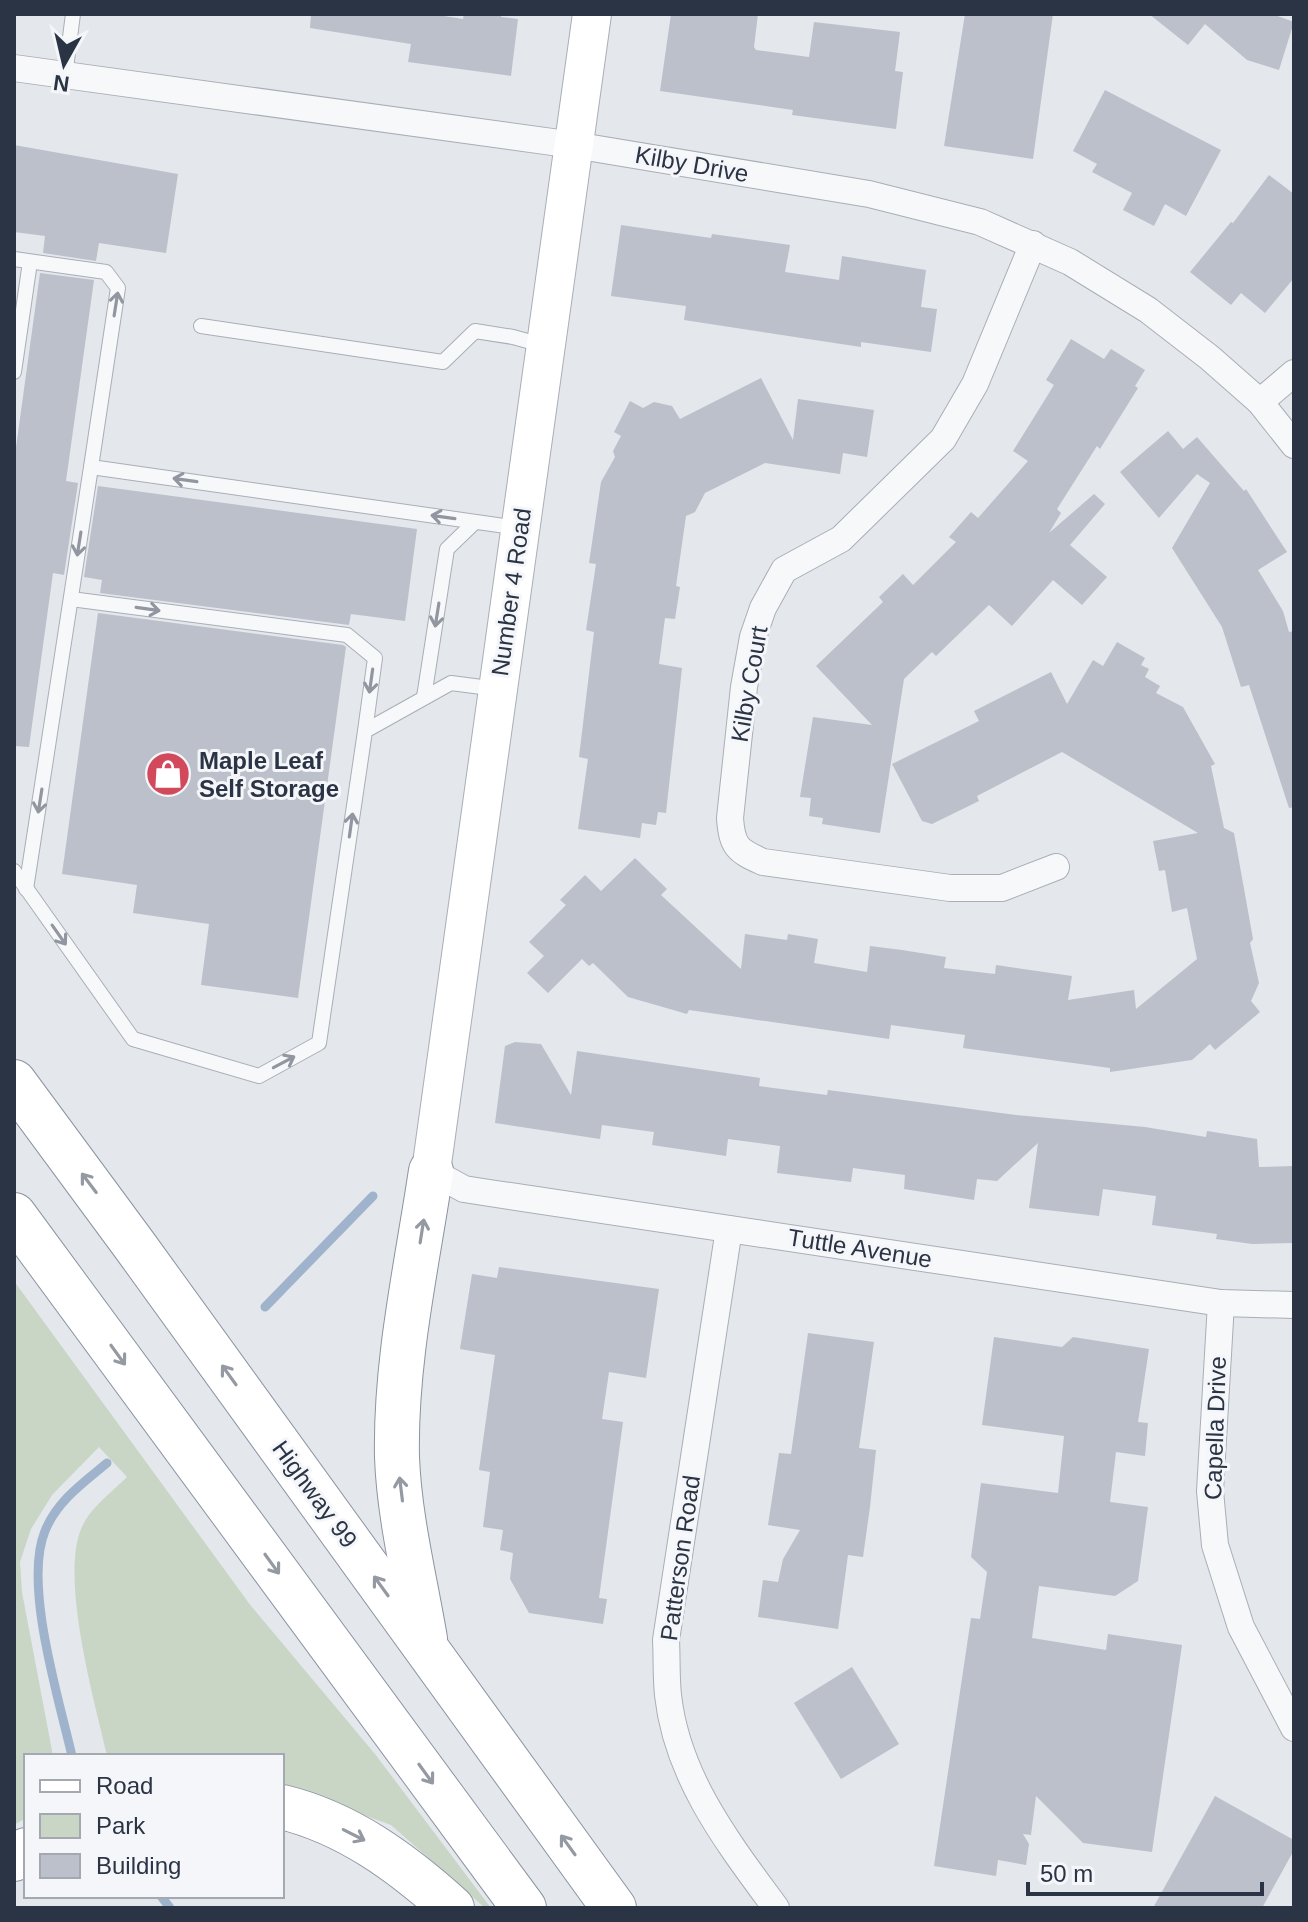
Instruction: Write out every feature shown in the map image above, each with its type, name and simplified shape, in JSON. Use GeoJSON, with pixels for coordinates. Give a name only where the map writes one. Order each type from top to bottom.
{"type":"FeatureCollection","features":[{"type":"Feature","properties":{"kind":"highway","name":"Highway 99"},"geometry":{"type":"LineString","coordinates":[[14,1082],[614,1908]]}},
{"type":"Feature","properties":{"kind":"highway"},"geometry":{"type":"LineString","coordinates":[[426,1649],[397,1461],[397,1412],[431,1171]]}},
{"type":"Feature","properties":{"kind":"highway"},"geometry":{"type":"LineString","coordinates":[[14,1215],[524,1908]]}},
{"type":"Feature","properties":{"kind":"highway"},"geometry":{"type":"LineString","coordinates":[[284,1807],[311,1814],[363,1840],[414,1873],[452,1908]]}},
{"type":"Feature","properties":{"kind":"main road","name":"Number 4 Road"},"geometry":{"type":"LineString","coordinates":[[431,1171],[592,14]]}},
{"type":"Feature","properties":{"kind":"street","name":"Kilby Drive"},"geometry":{"type":"LineString","coordinates":[[14,68],[574,145],[869,194],[980,222],[1070,262],[1148,310],[1260,402],[1294,445]]}},
{"type":"Feature","properties":{"kind":"street","name":"Kilby Court"},"geometry":{"type":"LineString","coordinates":[[1033,244],[975,384],[943,439],[841,539],[784,570],[763,608],[753,637],[744,687],[730,818],[732,840],[743,853],[763,862],[950,888],[1002,888],[1056,867]]}},
{"type":"Feature","properties":{"kind":"street"},"geometry":{"type":"LineString","coordinates":[[1260,402],[1294,373]]}},
{"type":"Feature","properties":{"kind":"street","name":"Tuttle Avenue"},"geometry":{"type":"LineString","coordinates":[[431,1171],[464,1189],[1221,1303],[1294,1305]]}},
{"type":"Feature","properties":{"kind":"street","name":"Patterson Road"},"geometry":{"type":"LineString","coordinates":[[729,1229],[666,1640],[668,1697],[682,1756],[715,1824],[776,1908]]}},
{"type":"Feature","properties":{"kind":"street","name":"Capella Drive"},"geometry":{"type":"LineString","coordinates":[[1221,1303],[1210,1491],[1215,1545],[1241,1627],[1294,1728]]}},
{"type":"Feature","properties":{"kind":"lane"},"geometry":{"type":"LineString","coordinates":[[65,76],[73,14]]}},
{"type":"Feature","properties":{"kind":"lane"},"geometry":{"type":"LineString","coordinates":[[14,259],[106,272],[118,288],[26,889]]}},
{"type":"Feature","properties":{"kind":"lane"},"geometry":{"type":"LineString","coordinates":[[14,372],[30,262]]}},
{"type":"Feature","properties":{"kind":"lane"},"geometry":{"type":"LineString","coordinates":[[201,326],[443,362],[475,331],[547,346]]}},
{"type":"Feature","properties":{"kind":"lane"},"geometry":{"type":"LineString","coordinates":[[91,467],[520,528]]}},
{"type":"Feature","properties":{"kind":"lane"},"geometry":{"type":"LineString","coordinates":[[424,697],[447,549],[475,522]]}},
{"type":"Feature","properties":{"kind":"lane"},"geometry":{"type":"LineString","coordinates":[[14,871],[133,1039],[259,1076],[319,1043],[375,658],[347,635],[71,599]]}},
{"type":"Feature","properties":{"kind":"lane"},"geometry":{"type":"LineString","coordinates":[[365,731],[451,683],[497,689]]}},
{"type":"Feature","properties":{"kind":"green space"},"geometry":{"type":"Polygon","coordinates":[[[14,1281],[251,1606],[375,1754],[491,1908],[485,1908],[391,1825],[284,1786],[284,1754],[107,1754],[87,1670],[76,1602],[77,1542],[89,1515],[127,1477],[99,1447],[52,1495],[31,1529],[20,1562],[22,1592],[53,1754],[24,1754],[24,1819],[14,1825],[14,1281]]]}},
{"type":"Feature","properties":{"kind":"building"},"geometry":{"type":"Polygon","coordinates":[[[311,14],[431,14],[463,19],[464,14],[501,14],[501,17],[518,19],[511,76],[408,62],[411,44],[310,28],[311,14]]]}},
{"type":"Feature","properties":{"kind":"building"},"geometry":{"type":"Polygon","coordinates":[[[671,14],[758,14],[756,50],[809,57],[814,22],[900,32],[895,71],[903,72],[896,129],[792,115],[793,110],[660,91],[671,14]]]}},
{"type":"Feature","properties":{"kind":"building"},"geometry":{"type":"Polygon","coordinates":[[[965,14],[1053,14],[1033,159],[944,146],[965,14]]]}},
{"type":"Feature","properties":{"kind":"building"},"geometry":{"type":"Polygon","coordinates":[[[1149,14],[1272,14],[1294,22],[1279,70],[1247,60],[1205,24],[1188,45],[1149,14]]]}},
{"type":"Feature","properties":{"kind":"building"},"geometry":{"type":"Polygon","coordinates":[[[1105,90],[1221,150],[1186,216],[1165,204],[1154,226],[1123,210],[1132,193],[1092,172],[1097,164],[1073,151],[1105,90]]]}},
{"type":"Feature","properties":{"kind":"building"},"geometry":{"type":"Polygon","coordinates":[[[14,145],[178,174],[166,253],[99,243],[96,261],[43,253],[45,236],[14,232],[14,145]]]}},
{"type":"Feature","properties":{"kind":"building"},"geometry":{"type":"Polygon","coordinates":[[[1269,175],[1294,194],[1294,278],[1265,313],[1241,293],[1231,305],[1190,272],[1269,175]]]}},
{"type":"Feature","properties":{"kind":"building"},"geometry":{"type":"Polygon","coordinates":[[[621,225],[790,245],[785,272],[839,280],[842,256],[926,270],[921,307],[937,309],[931,352],[861,342],[861,347],[684,320],[686,306],[611,296],[621,225]]]}},
{"type":"Feature","properties":{"kind":"building"},"geometry":{"type":"Polygon","coordinates":[[[40,273],[94,280],[66,481],[78,483],[64,575],[53,573],[29,747],[14,746],[14,462],[40,273]]]}},
{"type":"Feature","properties":{"kind":"building"},"geometry":{"type":"Polygon","coordinates":[[[1071,339],[1104,359],[1111,349],[1145,370],[1135,386],[1138,388],[1100,449],[1097,446],[1057,509],[1061,513],[1049,533],[1094,494],[1105,504],[1070,545],[1107,577],[1082,605],[1053,580],[1012,626],[989,605],[936,656],[932,652],[904,679],[880,833],[822,824],[823,818],[809,816],[811,798],[800,797],[813,717],[872,725],[816,666],[883,602],[879,597],[903,574],[913,585],[956,542],[949,537],[971,512],[978,518],[1028,461],[1013,451],[1054,385],[1046,380],[1071,339]]]}},
{"type":"Feature","properties":{"kind":"building"},"geometry":{"type":"Polygon","coordinates":[[[761,378],[793,440],[798,399],[874,410],[867,457],[843,453],[840,474],[765,463],[705,493],[695,512],[686,516],[676,586],[680,587],[675,619],[665,618],[659,664],[682,668],[666,813],[658,812],[656,825],[642,823],[640,838],[578,829],[588,759],[579,757],[594,632],[586,630],[596,564],[589,563],[601,482],[615,457],[613,451],[621,436],[614,432],[630,401],[643,408],[654,402],[672,406],[680,419],[761,378]]]}},
{"type":"Feature","properties":{"kind":"building"},"geometry":{"type":"Polygon","coordinates":[[[1168,431],[1183,449],[1197,437],[1244,491],[1246,489],[1287,552],[1258,570],[1283,611],[1289,632],[1294,631],[1294,807],[1289,808],[1249,685],[1241,687],[1222,627],[1172,548],[1210,483],[1197,474],[1159,518],[1120,472],[1168,431]]]}},
{"type":"Feature","properties":{"kind":"building"},"geometry":{"type":"Polygon","coordinates":[[[98,486],[417,529],[405,621],[351,614],[349,625],[100,593],[102,580],[84,577],[98,486]]]}},
{"type":"Feature","properties":{"kind":"building"},"geometry":{"type":"Polygon","coordinates":[[[98,613],[346,647],[298,998],[201,985],[209,924],[133,913],[137,885],[62,874],[98,613]]]}},
{"type":"Feature","properties":{"kind":"building"},"geometry":{"type":"Polygon","coordinates":[[[1117,642],[1145,658],[1141,665],[1149,669],[1145,677],[1160,686],[1156,693],[1183,707],[1215,764],[1211,766],[1224,828],[1234,833],[1259,983],[1251,1001],[1260,1012],[1215,1050],[1210,1044],[1192,1060],[1110,1072],[1110,1068],[963,1048],[965,1035],[891,1025],[889,1039],[689,1010],[687,1014],[628,997],[593,963],[589,966],[582,959],[548,993],[527,973],[544,956],[529,942],[566,905],[560,900],[585,875],[601,891],[635,858],[667,889],[661,895],[741,969],[745,934],[787,940],[788,934],[818,939],[814,963],[867,972],[870,946],[902,950],[946,957],[944,968],[995,974],[996,965],[1072,976],[1068,1000],[1134,990],[1136,1009],[1197,959],[1187,908],[1172,912],[1165,870],[1159,871],[1153,841],[1198,833],[1062,752],[977,796],[979,801],[932,824],[922,821],[892,764],[979,721],[974,711],[1051,672],[1067,704],[1093,660],[1103,666],[1117,642]]]}},
{"type":"Feature","properties":{"kind":"building"},"geometry":{"type":"Polygon","coordinates":[[[515,1042],[541,1044],[571,1095],[577,1051],[760,1078],[759,1086],[827,1095],[828,1090],[1206,1137],[1207,1131],[1257,1139],[1259,1167],[1294,1166],[1294,1243],[1252,1244],[1216,1239],[1217,1234],[1152,1225],[1156,1196],[1103,1189],[1099,1216],[1029,1208],[1038,1143],[997,1181],[977,1179],[974,1200],[904,1189],[905,1175],[853,1168],[851,1182],[777,1173],[780,1146],[728,1139],[726,1156],[652,1145],[654,1132],[602,1125],[600,1139],[495,1123],[505,1046],[515,1042]]]}},
{"type":"Feature","properties":{"kind":"building"},"geometry":{"type":"Polygon","coordinates":[[[499,1267],[659,1289],[646,1378],[609,1372],[602,1419],[623,1422],[599,1598],[607,1599],[603,1624],[529,1613],[510,1579],[513,1553],[500,1550],[503,1530],[483,1527],[490,1472],[479,1470],[495,1355],[460,1349],[472,1274],[497,1278],[499,1267]]]}},
{"type":"Feature","properties":{"kind":"building"},"geometry":{"type":"Polygon","coordinates":[[[808,1333],[874,1342],[859,1448],[876,1450],[870,1507],[863,1557],[848,1555],[838,1629],[758,1617],[763,1580],[778,1582],[783,1559],[800,1530],[768,1525],[779,1453],[791,1454],[808,1333]]]}},
{"type":"Feature","properties":{"kind":"building"},"geometry":{"type":"Polygon","coordinates":[[[994,1337],[1062,1347],[1073,1337],[1149,1349],[1138,1422],[1148,1423],[1145,1456],[1116,1452],[1110,1502],[1148,1507],[1138,1581],[1115,1596],[1039,1586],[1032,1638],[1106,1650],[1108,1634],[1182,1645],[1152,1852],[1083,1843],[1036,1796],[1031,1835],[1023,1834],[1029,1844],[1026,1865],[998,1860],[996,1876],[934,1866],[971,1618],[980,1619],[987,1572],[971,1557],[981,1483],[1058,1493],[1064,1436],[982,1425],[994,1337]]]}},
{"type":"Feature","properties":{"kind":"building"},"geometry":{"type":"Polygon","coordinates":[[[852,1667],[899,1744],[841,1779],[794,1703],[852,1667]]]}},
{"type":"Feature","properties":{"kind":"building"},"geometry":{"type":"Polygon","coordinates":[[[1215,1796],[1294,1840],[1294,1850],[1262,1908],[1153,1908],[1215,1796]]]}},
{"type":"Feature","properties":{"kind":"waterway"},"geometry":{"type":"LineString","coordinates":[[265,1307],[373,1196]]}},
{"type":"Feature","properties":{"kind":"waterway"},"geometry":{"type":"LineString","coordinates":[[72,1754],[45,1642],[40,1610],[39,1554],[45,1531],[56,1511],[107,1463]]}},
{"type":"Feature","properties":{"kind":"waterway"},"geometry":{"type":"LineString","coordinates":[[162,1898],[170,1908]]}},
{"type":"Feature","properties":{"kind":"place","name":"Maple Leaf Self Storage"},"geometry":{"type":"Point","coordinates":[168,774]}}]}
